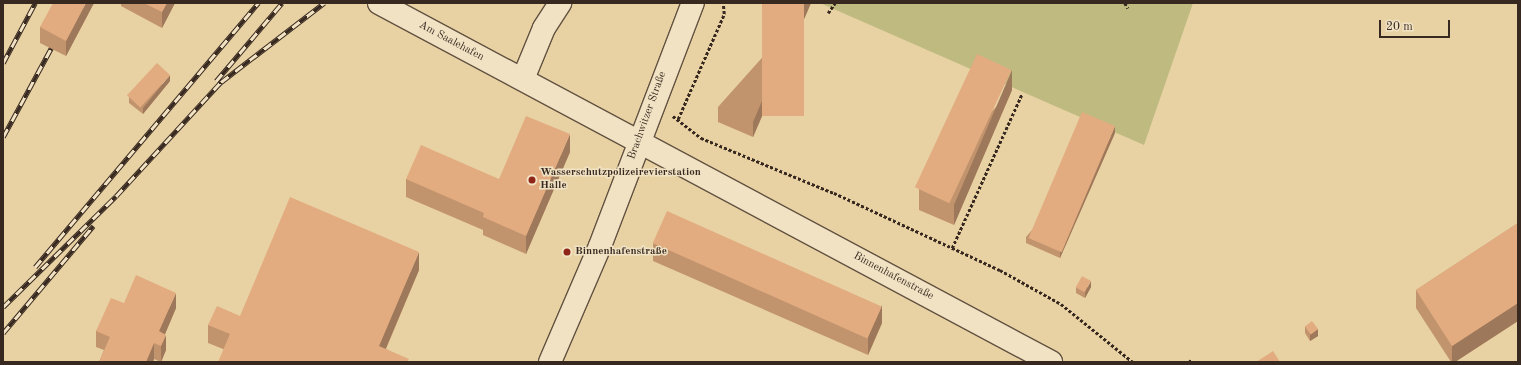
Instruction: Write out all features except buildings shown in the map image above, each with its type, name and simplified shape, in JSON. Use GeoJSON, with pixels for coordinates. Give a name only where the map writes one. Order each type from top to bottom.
{"type":"FeatureCollection","features":[{"type":"Feature","properties":{"kind":"street","name":"Am Saalehafen"},"geometry":{"type":"LineString","coordinates":[[379,3],[523,79]]}},
{"type":"Feature","properties":{"kind":"street"},"geometry":{"type":"LineString","coordinates":[[523,79],[544,28],[560,3]]}},
{"type":"Feature","properties":{"kind":"street","name":"Brachwitzer Straße"},"geometry":{"type":"LineString","coordinates":[[550,362],[600,246],[652,104],[692,3]]}},
{"type":"Feature","properties":{"kind":"street","name":"Binnenhafenstraße"},"geometry":{"type":"LineString","coordinates":[[523,79],[1051,362]]}},
{"type":"Feature","properties":{"kind":"path"},"geometry":{"type":"LineString","coordinates":[[678,119],[724,14],[723,3]]}},
{"type":"Feature","properties":{"kind":"path"},"geometry":{"type":"LineString","coordinates":[[828,13],[835,3]]}},
{"type":"Feature","properties":{"kind":"path"},"geometry":{"type":"LineString","coordinates":[[1125,3],[1128,8]]}},
{"type":"Feature","properties":{"kind":"path"},"geometry":{"type":"LineString","coordinates":[[952,248],[1022,94]]}},
{"type":"Feature","properties":{"kind":"path"},"geometry":{"type":"LineString","coordinates":[[652,104],[678,119],[701,138],[952,248],[1061,304],[1134,362]]}},
{"type":"Feature","properties":{"kind":"shaded area"},"geometry":{"type":"Polygon","coordinates":[[[820,3],[1193,3],[1144,145],[820,3]]]}},
{"type":"Feature","properties":{"kind":"railway"},"geometry":{"type":"LineString","coordinates":[[3,63],[35,3]]}},
{"type":"Feature","properties":{"kind":"railway"},"geometry":{"type":"LineString","coordinates":[[35,267],[258,3]]}},
{"type":"Feature","properties":{"kind":"railway"},"geometry":{"type":"LineString","coordinates":[[216,81],[282,3]]}},
{"type":"Feature","properties":{"kind":"railway"},"geometry":{"type":"LineString","coordinates":[[3,307],[116,196],[221,82],[324,3]]}},
{"type":"Feature","properties":{"kind":"railway"},"geometry":{"type":"LineString","coordinates":[[3,137],[56,39]]}},
{"type":"Feature","properties":{"kind":"railway"},"geometry":{"type":"LineString","coordinates":[[3,333],[93,226]]}},
{"type":"Feature","properties":{"kind":"place","name":"Wasserschutzpolizeirevierstation Halle"},"geometry":{"type":"Point","coordinates":[532,180]}},
{"type":"Feature","properties":{"kind":"place","name":"Binnenhafenstraße"},"geometry":{"type":"Point","coordinates":[567,252]}}]}
